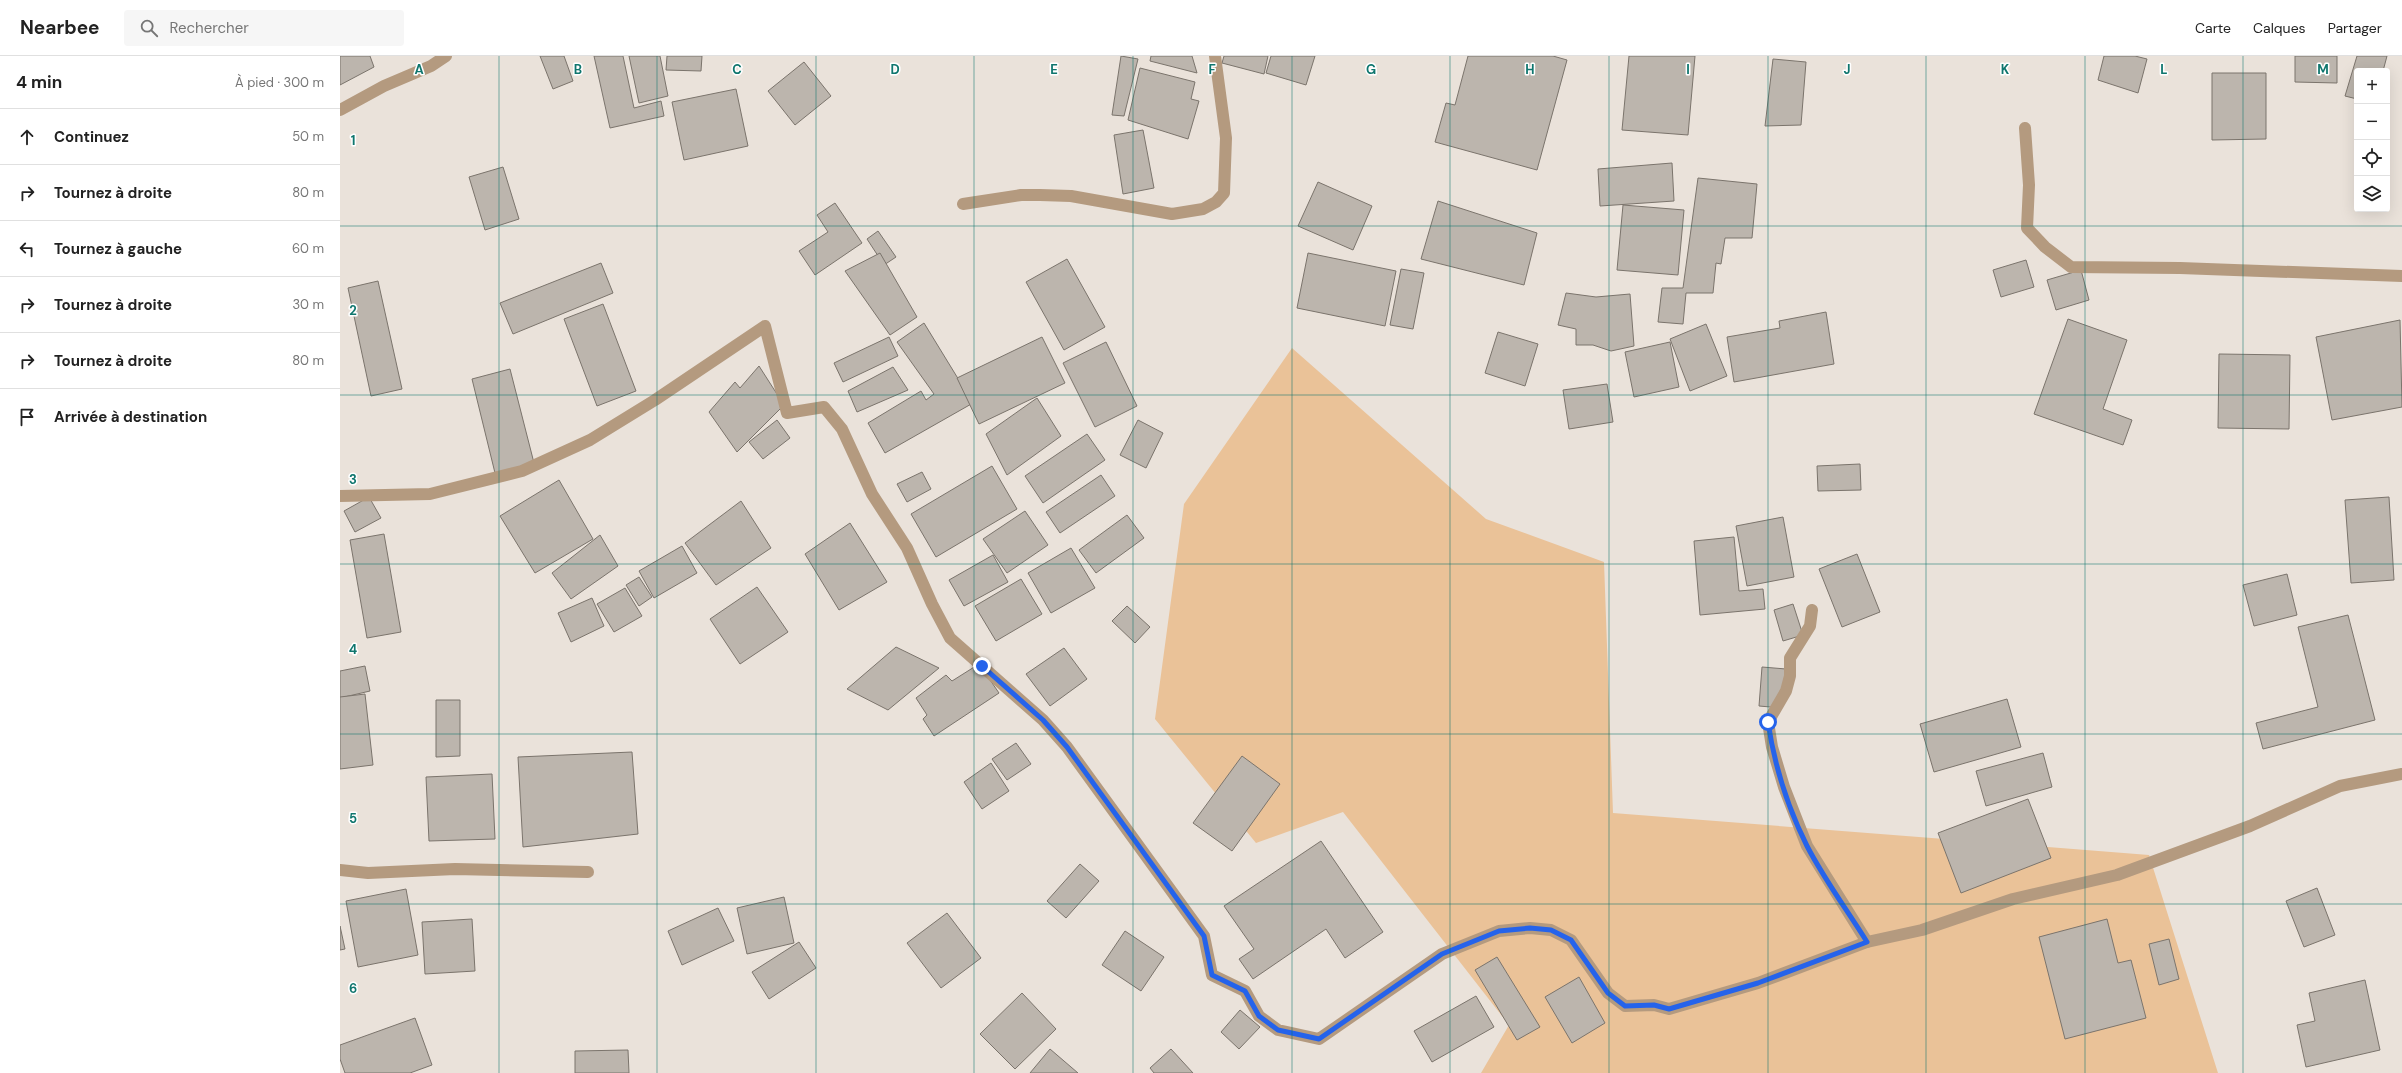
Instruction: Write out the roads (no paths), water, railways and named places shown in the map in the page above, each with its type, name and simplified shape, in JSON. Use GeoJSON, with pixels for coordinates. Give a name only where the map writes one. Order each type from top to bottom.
{"type":"FeatureCollection","features":[{"type":"Feature","properties":{"kind":"street"},"geometry":{"type":"LineString","coordinates":[[340,110],[384,86],[430,66],[446,56]]}},
{"type":"Feature","properties":{"kind":"street"},"geometry":{"type":"LineString","coordinates":[[963,204],[1014,196],[1071,196],[1172,214],[1203,209],[1216,202],[1224,193],[1226,138],[1215,56]]}},
{"type":"Feature","properties":{"kind":"street"},"geometry":{"type":"LineString","coordinates":[[2025,128],[2029,185],[2027,228],[2045,246],[2071,267],[2180,268],[2402,276]]}},
{"type":"Feature","properties":{"kind":"street"},"geometry":{"type":"LineString","coordinates":[[340,496],[430,494],[522,471],[590,440],[655,400],[765,326],[787,413],[824,407],[842,429],[872,494],[907,548],[932,604],[950,638],[1043,720],[1067,747],[1204,936],[1212,975],[1245,991],[1259,1016],[1278,1030],[1319,1039],[1442,954],[1499,931],[1530,928],[1551,930],[1571,940],[1608,993],[1625,1006],[1654,1005],[1669,1009],[1758,983],[1867,942],[1922,930],[2013,899],[2117,875],[2250,826],[2340,786],[2402,774]]}},
{"type":"Feature","properties":{"kind":"street"},"geometry":{"type":"LineString","coordinates":[[1812,610],[1810,626],[1790,658],[1790,676],[1786,691],[1768,722],[1772,747],[1784,787],[1807,846],[1867,942]]}},
{"type":"Feature","properties":{"kind":"street"},"geometry":{"type":"LineString","coordinates":[[340,870],[368,873],[455,869],[588,872]]}}]}
